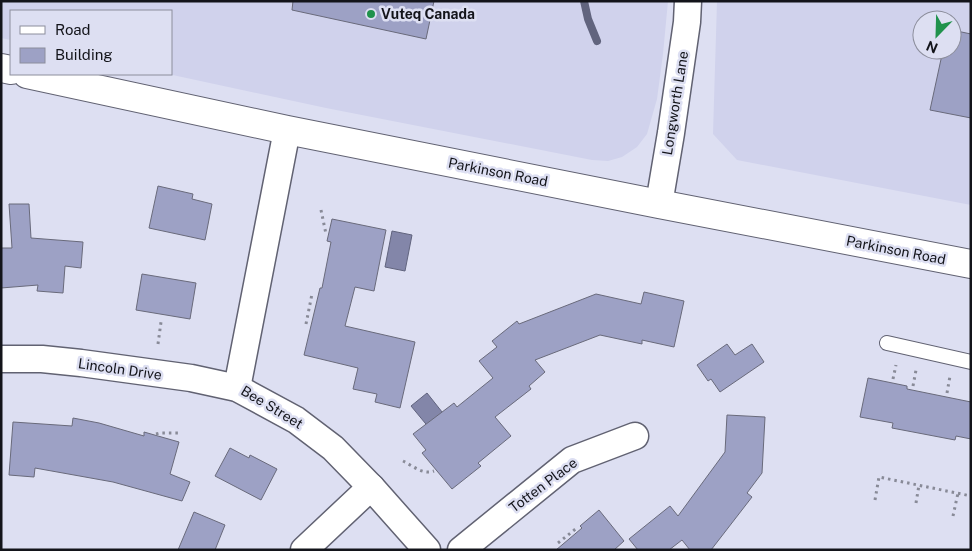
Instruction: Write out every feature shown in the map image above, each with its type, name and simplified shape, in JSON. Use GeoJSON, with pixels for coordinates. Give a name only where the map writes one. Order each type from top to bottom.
{"type":"FeatureCollection","features":[{"type":"Feature","properties":{"kind":"main road","name":"Parkinson Road"},"geometry":{"type":"LineString","coordinates":[[32,75],[287,130],[971,264]]}},
{"type":"Feature","properties":{"kind":"street","name":"Longworth Lane"},"geometry":{"type":"LineString","coordinates":[[659,204],[686,31],[688,1]]}},
{"type":"Feature","properties":{"kind":"street","name":"Bee Street"},"geometry":{"type":"LineString","coordinates":[[287,130],[237,388],[296,420],[333,448],[371,487],[427,550]]}},
{"type":"Feature","properties":{"kind":"street","name":"Lincoln Drive"},"geometry":{"type":"LineString","coordinates":[[1,359],[42,359],[82,363],[191,378],[237,388]]}},
{"type":"Feature","properties":{"kind":"street","name":"Totten Place"},"geometry":{"type":"LineString","coordinates":[[461,550],[572,460],[635,436]]}},
{"type":"Feature","properties":{"kind":"street"},"geometry":{"type":"LineString","coordinates":[[304,550],[371,487]]}},
{"type":"Feature","properties":{"kind":"lane"},"geometry":{"type":"LineString","coordinates":[[887,344],[971,362]]}},
{"type":"Feature","properties":{"kind":"path"},"geometry":{"type":"LineString","coordinates":[[321,210],[326,234]]}},
{"type":"Feature","properties":{"kind":"path"},"geometry":{"type":"LineString","coordinates":[[306,324],[312,294]]}},
{"type":"Feature","properties":{"kind":"path"},"geometry":{"type":"LineString","coordinates":[[158,344],[161,322]]}},
{"type":"Feature","properties":{"kind":"path"},"geometry":{"type":"LineString","coordinates":[[156,434],[160,432],[179,433]]}},
{"type":"Feature","properties":{"kind":"path"},"geometry":{"type":"LineString","coordinates":[[403,461],[425,472],[430,473],[434,471]]}},
{"type":"Feature","properties":{"kind":"path"},"geometry":{"type":"LineString","coordinates":[[875,500],[879,477],[971,496]]}},
{"type":"Feature","properties":{"kind":"path"},"geometry":{"type":"LineString","coordinates":[[916,503],[919,485]]}},
{"type":"Feature","properties":{"kind":"path"},"geometry":{"type":"LineString","coordinates":[[953,516],[958,493]]}},
{"type":"Feature","properties":{"kind":"path"},"geometry":{"type":"LineString","coordinates":[[558,543],[578,527]]}},
{"type":"Feature","properties":{"kind":"shaded area"},"geometry":{"type":"Polygon","coordinates":[[[1,1],[668,1],[657,99],[647,134],[637,147],[622,157],[608,161],[592,160],[326,108],[172,75],[172,10],[10,10],[10,40],[1,38],[1,1]]]}},
{"type":"Feature","properties":{"kind":"shaded area"},"geometry":{"type":"Polygon","coordinates":[[[717,1],[971,1],[971,205],[737,160],[713,134],[717,1]]]}},
{"type":"Feature","properties":{"kind":"shaded area"},"geometry":{"type":"Polygon","coordinates":[[[392,231],[412,235],[405,271],[385,267],[392,231]]]}},
{"type":"Feature","properties":{"kind":"shaded area"},"geometry":{"type":"Polygon","coordinates":[[[427,393],[450,422],[435,435],[411,406],[427,393]]]}},
{"type":"Feature","properties":{"kind":"building","name":"Vuteq Canada"},"geometry":{"type":"Polygon","coordinates":[[[293,1],[434,1],[426,39],[292,10],[293,1]]]}},
{"type":"Feature","properties":{"kind":"building"},"geometry":{"type":"Polygon","coordinates":[[[962,32],[971,34],[971,118],[930,110],[941,60],[962,60],[962,32]]]}},
{"type":"Feature","properties":{"kind":"building"},"geometry":{"type":"Polygon","coordinates":[[[158,186],[193,194],[192,199],[212,204],[205,240],[149,228],[158,186]]]}},
{"type":"Feature","properties":{"kind":"building"},"geometry":{"type":"Polygon","coordinates":[[[9,204],[29,204],[31,238],[83,242],[81,268],[65,266],[63,293],[37,291],[38,285],[1,288],[1,248],[12,248],[9,204]]]}},
{"type":"Feature","properties":{"kind":"building"},"geometry":{"type":"Polygon","coordinates":[[[332,219],[386,230],[374,291],[355,287],[345,326],[415,342],[400,408],[375,402],[377,394],[353,389],[358,368],[304,355],[320,288],[322,288],[331,242],[327,241],[332,219]]]}},
{"type":"Feature","properties":{"kind":"building"},"geometry":{"type":"Polygon","coordinates":[[[142,274],[196,283],[190,319],[136,310],[142,274]]]}},
{"type":"Feature","properties":{"kind":"building"},"geometry":{"type":"Polygon","coordinates":[[[644,292],[684,301],[674,347],[642,340],[642,344],[600,335],[535,360],[545,372],[529,386],[531,389],[495,417],[511,436],[478,463],[481,466],[452,489],[422,453],[426,450],[413,434],[454,403],[457,407],[493,378],[479,361],[497,347],[492,341],[517,321],[519,324],[596,294],[641,304],[644,292]]]}},
{"type":"Feature","properties":{"kind":"building"},"geometry":{"type":"Polygon","coordinates":[[[727,344],[735,355],[752,344],[764,362],[720,392],[711,379],[708,381],[697,365],[727,344]]]}},
{"type":"Feature","properties":{"kind":"building"},"geometry":{"type":"Polygon","coordinates":[[[868,378],[907,386],[907,389],[971,402],[971,439],[956,436],[955,440],[892,428],[893,423],[860,417],[868,378]]]}},
{"type":"Feature","properties":{"kind":"building"},"geometry":{"type":"Polygon","coordinates":[[[727,415],[765,417],[762,473],[747,493],[752,497],[711,550],[690,550],[682,540],[669,550],[638,550],[629,539],[670,506],[678,516],[725,452],[727,415]]]}},
{"type":"Feature","properties":{"kind":"building"},"geometry":{"type":"Polygon","coordinates":[[[73,418],[99,423],[144,436],[144,432],[179,442],[170,474],[190,482],[182,501],[113,482],[35,468],[34,477],[9,475],[13,422],[72,426],[73,418]]]}},
{"type":"Feature","properties":{"kind":"building"},"geometry":{"type":"Polygon","coordinates":[[[230,448],[249,458],[250,455],[277,469],[261,500],[215,476],[230,448]]]}},
{"type":"Feature","properties":{"kind":"building"},"geometry":{"type":"Polygon","coordinates":[[[599,510],[624,541],[614,550],[556,550],[582,528],[580,526],[599,510]]]}},
{"type":"Feature","properties":{"kind":"building"},"geometry":{"type":"Polygon","coordinates":[[[194,512],[225,525],[215,550],[178,550],[194,512]]]}},
{"type":"Feature","properties":{"kind":"waterway"},"geometry":{"type":"LineString","coordinates":[[584,1],[588,19],[597,41]]}},
{"type":"Feature","properties":{"kind":"place","name":"Vuteq Canada"},"geometry":{"type":"Point","coordinates":[371,14]}}]}
